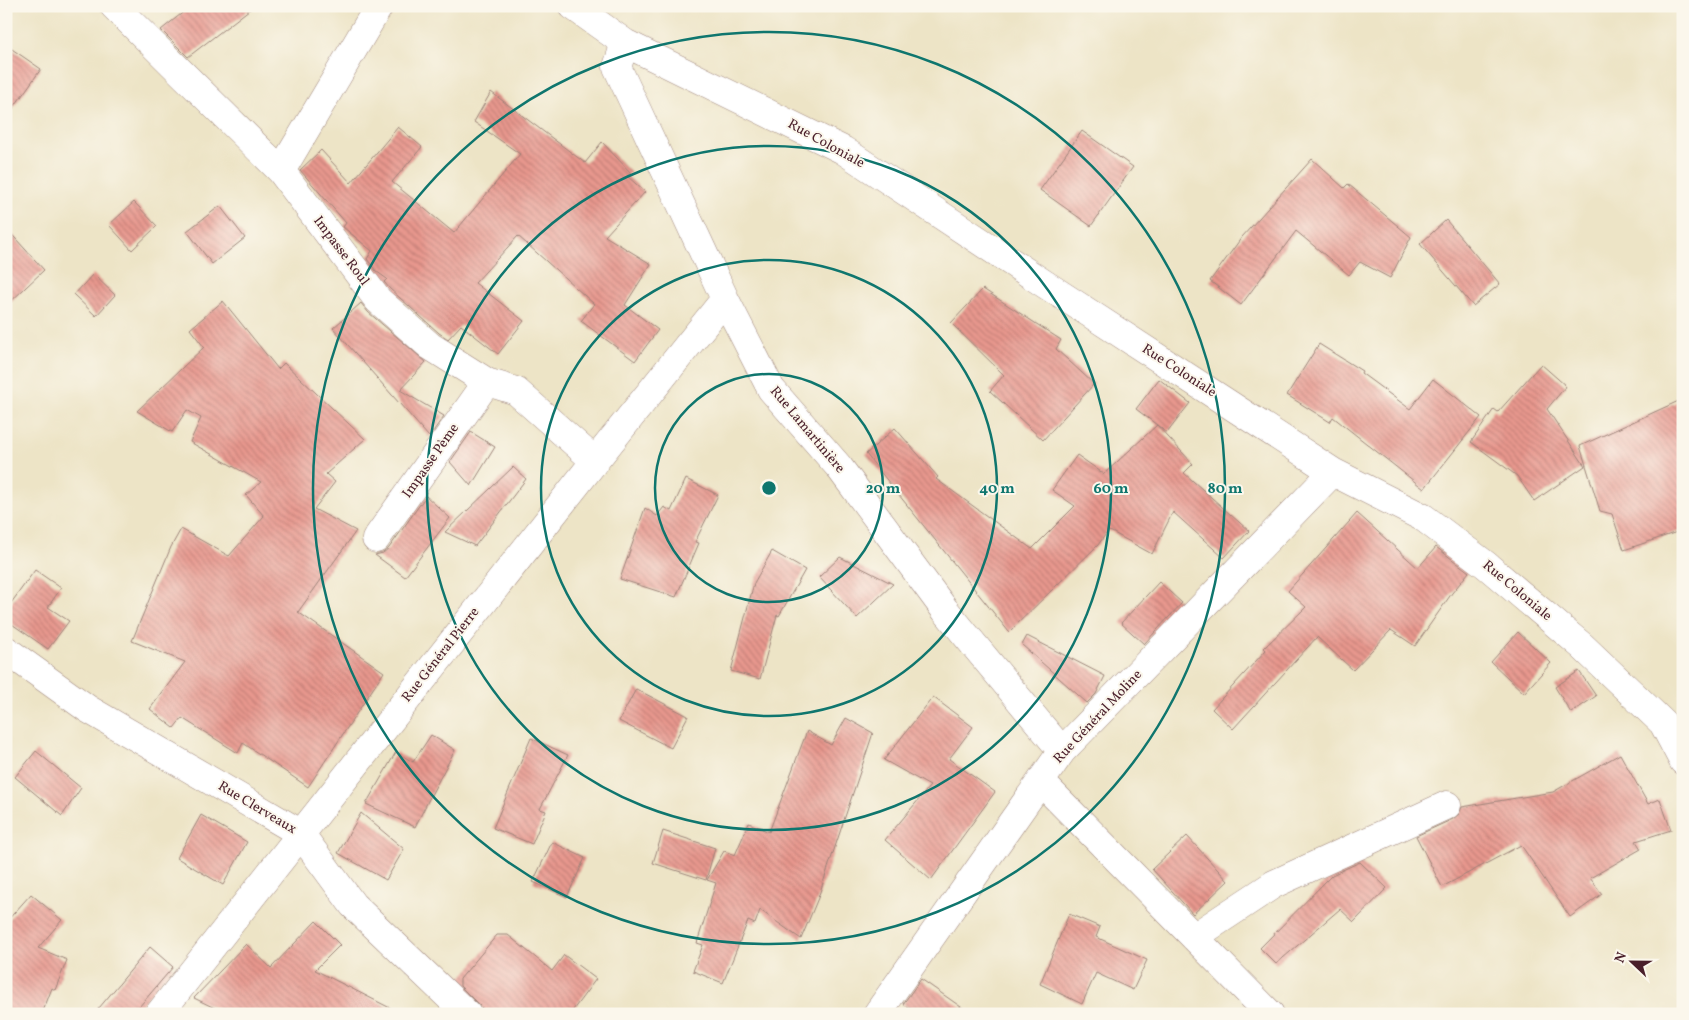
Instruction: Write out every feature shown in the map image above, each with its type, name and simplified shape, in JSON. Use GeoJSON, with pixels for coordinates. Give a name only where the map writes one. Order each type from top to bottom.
{"type":"FeatureCollection","features":[{"type":"Feature","properties":{"kind":"street","name":"Impasse Roul"},"geometry":{"type":"LineString","coordinates":[[114,6],[281,171],[378,300],[430,346],[487,382],[516,391],[594,461]]}},
{"type":"Feature","properties":{"kind":"street"},"geometry":{"type":"LineString","coordinates":[[281,171],[379,6]]}},
{"type":"Feature","properties":{"kind":"street"},"geometry":{"type":"LineString","coordinates":[[573,6],[625,43]]}},
{"type":"Feature","properties":{"kind":"street","name":"Rue Lamartinière"},"geometry":{"type":"LineString","coordinates":[[625,43],[617,67],[725,299],[771,389],[839,467],[945,610],[1062,752]]}},
{"type":"Feature","properties":{"kind":"street","name":"Rue Coloniale"},"geometry":{"type":"LineString","coordinates":[[625,43],[842,150],[1037,280],[1333,472],[1424,518],[1486,565],[1582,646],[1663,723],[1683,762]]}},
{"type":"Feature","properties":{"kind":"street","name":"Rue Général Pierre"},"geometry":{"type":"LineString","coordinates":[[159,1014],[594,461],[725,299]]}},
{"type":"Feature","properties":{"kind":"street","name":"Impasse Pème"},"geometry":{"type":"LineString","coordinates":[[376,539],[487,382]]}},
{"type":"Feature","properties":{"kind":"street","name":"Rue Général Moline"},"geometry":{"type":"LineString","coordinates":[[877,1014],[1062,752],[1333,472]]}},
{"type":"Feature","properties":{"kind":"street","name":"Rue Clerveaux"},"geometry":{"type":"LineString","coordinates":[[6,650],[88,709],[300,833],[353,904],[467,1014]]}},
{"type":"Feature","properties":{"kind":"street"},"geometry":{"type":"LineString","coordinates":[[1041,782],[1270,1014]]}},
{"type":"Feature","properties":{"kind":"street"},"geometry":{"type":"LineString","coordinates":[[1194,937],[1274,884],[1447,805]]}},
{"type":"Feature","properties":{"kind":"building"},"geometry":{"type":"Polygon","coordinates":[[[191,6],[254,6],[188,57],[161,30],[191,6]]]}},
{"type":"Feature","properties":{"kind":"building"},"geometry":{"type":"Polygon","coordinates":[[[6,45],[41,69],[6,118],[6,45]]]}},
{"type":"Feature","properties":{"kind":"building"},"geometry":{"type":"Polygon","coordinates":[[[491,92],[585,163],[602,142],[631,173],[627,176],[645,192],[605,236],[651,264],[625,305],[658,330],[635,361],[581,321],[594,304],[518,236],[475,283],[524,321],[498,354],[461,325],[448,339],[390,289],[384,282],[387,279],[376,271],[367,259],[372,251],[343,227],[346,223],[300,170],[321,150],[351,183],[398,127],[422,147],[392,182],[454,233],[520,154],[474,122],[491,92]]]}},
{"type":"Feature","properties":{"kind":"building"},"geometry":{"type":"Polygon","coordinates":[[[1082,131],[1133,167],[1091,226],[1040,190],[1082,131]]]}},
{"type":"Feature","properties":{"kind":"building"},"geometry":{"type":"Polygon","coordinates":[[[1312,159],[1344,188],[1348,184],[1411,237],[1390,278],[1360,262],[1349,275],[1296,231],[1241,305],[1210,281],[1242,237],[1312,159]]]}},
{"type":"Feature","properties":{"kind":"building"},"geometry":{"type":"Polygon","coordinates":[[[134,202],[157,226],[132,250],[109,225],[134,202]]]}},
{"type":"Feature","properties":{"kind":"building"},"geometry":{"type":"Polygon","coordinates":[[[220,206],[245,238],[212,264],[187,231],[220,206]]]}},
{"type":"Feature","properties":{"kind":"building"},"geometry":{"type":"Polygon","coordinates":[[[1446,220],[1500,284],[1473,306],[1420,244],[1446,220]]]}},
{"type":"Feature","properties":{"kind":"building"},"geometry":{"type":"Polygon","coordinates":[[[6,228],[44,270],[6,306],[6,228]]]}},
{"type":"Feature","properties":{"kind":"building"},"geometry":{"type":"Polygon","coordinates":[[[93,274],[115,295],[96,316],[74,295],[93,274]]]}},
{"type":"Feature","properties":{"kind":"building"},"geometry":{"type":"Polygon","coordinates":[[[983,289],[1061,340],[1056,349],[1094,384],[1043,440],[990,391],[1004,375],[951,323],[983,289]]]}},
{"type":"Feature","properties":{"kind":"building"},"geometry":{"type":"Polygon","coordinates":[[[223,301],[278,369],[284,363],[365,439],[326,474],[335,482],[314,509],[356,531],[298,612],[384,672],[308,787],[243,743],[238,753],[182,718],[174,728],[150,709],[185,662],[132,641],[171,547],[181,529],[229,556],[264,516],[246,495],[261,482],[190,442],[201,418],[187,410],[172,432],[137,411],[204,347],[190,329],[223,301]]]}},
{"type":"Feature","properties":{"kind":"building"},"geometry":{"type":"Polygon","coordinates":[[[361,303],[368,312],[426,362],[400,390],[444,416],[429,437],[333,328],[361,303]]]}},
{"type":"Feature","properties":{"kind":"building"},"geometry":{"type":"Polygon","coordinates":[[[1319,344],[1362,371],[1361,373],[1410,409],[1433,379],[1481,417],[1424,489],[1333,417],[1330,422],[1287,395],[1319,344]]]}},
{"type":"Feature","properties":{"kind":"building"},"geometry":{"type":"Polygon","coordinates":[[[1541,364],[1566,386],[1547,409],[1585,466],[1534,501],[1517,476],[1471,442],[1494,409],[1498,412],[1541,364]]]}},
{"type":"Feature","properties":{"kind":"building"},"geometry":{"type":"Polygon","coordinates":[[[1159,379],[1190,403],[1167,433],[1136,409],[1159,379]]]}},
{"type":"Feature","properties":{"kind":"building"},"geometry":{"type":"Polygon","coordinates":[[[1683,399],[1683,530],[1624,550],[1612,514],[1600,511],[1580,446],[1683,399]]]}},
{"type":"Feature","properties":{"kind":"building"},"geometry":{"type":"Polygon","coordinates":[[[1157,425],[1193,464],[1184,473],[1249,531],[1224,558],[1173,512],[1152,554],[1108,531],[1098,545],[1009,632],[866,454],[895,428],[938,477],[936,479],[1032,549],[1075,506],[1052,490],[1077,455],[1104,474],[1157,425]]]}},
{"type":"Feature","properties":{"kind":"building"},"geometry":{"type":"Polygon","coordinates":[[[471,432],[495,447],[471,486],[450,462],[471,432]]]}},
{"type":"Feature","properties":{"kind":"building"},"geometry":{"type":"Polygon","coordinates":[[[513,467],[526,479],[475,546],[445,532],[513,467]]]}},
{"type":"Feature","properties":{"kind":"building"},"geometry":{"type":"Polygon","coordinates":[[[686,479],[718,495],[695,542],[699,543],[676,597],[620,579],[645,508],[657,516],[664,507],[671,511],[686,479]]]}},
{"type":"Feature","properties":{"kind":"building"},"geometry":{"type":"Polygon","coordinates":[[[426,496],[450,518],[405,577],[375,555],[383,553],[389,548],[426,496]]]}},
{"type":"Feature","properties":{"kind":"building"},"geometry":{"type":"Polygon","coordinates":[[[1357,513],[1418,568],[1436,547],[1469,572],[1415,646],[1391,630],[1353,670],[1317,637],[1233,729],[1212,709],[1266,650],[1264,648],[1306,607],[1288,591],[1357,513]]]}},
{"type":"Feature","properties":{"kind":"building"},"geometry":{"type":"Polygon","coordinates":[[[772,551],[805,570],[779,616],[777,615],[760,679],[731,671],[754,583],[772,551]]]}},
{"type":"Feature","properties":{"kind":"building"},"geometry":{"type":"Polygon","coordinates":[[[840,557],[893,584],[857,618],[819,577],[840,557]]]}},
{"type":"Feature","properties":{"kind":"building"},"geometry":{"type":"Polygon","coordinates":[[[35,570],[61,588],[48,607],[69,621],[48,649],[6,620],[6,610],[35,570]]]}},
{"type":"Feature","properties":{"kind":"building"},"geometry":{"type":"Polygon","coordinates":[[[1159,582],[1182,603],[1144,644],[1121,623],[1159,582]]]}},
{"type":"Feature","properties":{"kind":"building"},"geometry":{"type":"Polygon","coordinates":[[[1518,632],[1551,663],[1524,693],[1491,662],[1518,632]]]}},
{"type":"Feature","properties":{"kind":"building"},"geometry":{"type":"Polygon","coordinates":[[[1027,636],[1105,676],[1096,694],[1087,703],[1022,645],[1027,636]]]}},
{"type":"Feature","properties":{"kind":"building"},"geometry":{"type":"Polygon","coordinates":[[[1579,671],[1596,696],[1571,713],[1555,687],[1579,671]]]}},
{"type":"Feature","properties":{"kind":"building"},"geometry":{"type":"Polygon","coordinates":[[[636,689],[688,716],[671,748],[619,721],[636,689]]]}},
{"type":"Feature","properties":{"kind":"building"},"geometry":{"type":"Polygon","coordinates":[[[933,697],[973,727],[949,759],[995,792],[931,880],[885,840],[930,786],[884,760],[933,697]]]}},
{"type":"Feature","properties":{"kind":"building"},"geometry":{"type":"Polygon","coordinates":[[[846,718],[873,733],[818,898],[801,939],[760,910],[755,924],[748,921],[723,983],[693,971],[703,945],[697,943],[716,883],[707,880],[724,851],[735,855],[749,823],[769,832],[807,731],[831,745],[846,718]]]}},
{"type":"Feature","properties":{"kind":"building"},"geometry":{"type":"Polygon","coordinates":[[[431,735],[455,750],[415,827],[366,804],[396,752],[413,762],[431,735]]]}},
{"type":"Feature","properties":{"kind":"building"},"geometry":{"type":"Polygon","coordinates":[[[531,738],[568,755],[540,809],[546,811],[532,844],[493,828],[531,738]]]}},
{"type":"Feature","properties":{"kind":"building"},"geometry":{"type":"Polygon","coordinates":[[[36,751],[81,788],[62,816],[15,777],[36,751]]]}},
{"type":"Feature","properties":{"kind":"building"},"geometry":{"type":"Polygon","coordinates":[[[1620,754],[1648,804],[1660,799],[1671,830],[1636,841],[1641,849],[1590,878],[1602,894],[1570,917],[1521,845],[1442,887],[1416,836],[1453,819],[1459,814],[1462,807],[1553,792],[1620,754]]]}},
{"type":"Feature","properties":{"kind":"building"},"geometry":{"type":"Polygon","coordinates":[[[361,813],[404,849],[386,880],[338,853],[361,813]]]}},
{"type":"Feature","properties":{"kind":"building"},"geometry":{"type":"Polygon","coordinates":[[[201,815],[247,842],[223,885],[177,858],[201,815]]]}},
{"type":"Feature","properties":{"kind":"building"},"geometry":{"type":"Polygon","coordinates":[[[663,831],[715,848],[706,880],[653,863],[663,831]]]}},
{"type":"Feature","properties":{"kind":"building"},"geometry":{"type":"Polygon","coordinates":[[[1187,836],[1228,881],[1193,914],[1152,869],[1187,836]]]}},
{"type":"Feature","properties":{"kind":"building"},"geometry":{"type":"Polygon","coordinates":[[[552,842],[585,858],[567,897],[533,882],[552,842]]]}},
{"type":"Feature","properties":{"kind":"building"},"geometry":{"type":"Polygon","coordinates":[[[1360,862],[1387,888],[1354,922],[1340,909],[1276,964],[1260,948],[1332,875],[1360,862]]]}},
{"type":"Feature","properties":{"kind":"building"},"geometry":{"type":"Polygon","coordinates":[[[31,894],[62,920],[38,948],[67,960],[55,990],[52,988],[42,1014],[6,1014],[6,922],[31,894]]]}},
{"type":"Feature","properties":{"kind":"building"},"geometry":{"type":"Polygon","coordinates":[[[1069,914],[1100,927],[1096,937],[1147,960],[1133,990],[1096,973],[1082,1004],[1040,984],[1069,914]]]}},
{"type":"Feature","properties":{"kind":"building"},"geometry":{"type":"Polygon","coordinates":[[[316,921],[340,945],[315,970],[402,1014],[227,1014],[194,998],[246,944],[271,968],[316,921]]]}},
{"type":"Feature","properties":{"kind":"building"},"geometry":{"type":"Polygon","coordinates":[[[497,935],[508,935],[552,971],[564,955],[596,979],[570,1014],[488,1014],[460,986],[460,979],[497,935]]]}},
{"type":"Feature","properties":{"kind":"building"},"geometry":{"type":"Polygon","coordinates":[[[150,947],[173,967],[133,1014],[94,1014],[150,947]]]}},
{"type":"Feature","properties":{"kind":"building"},"geometry":{"type":"Polygon","coordinates":[[[921,979],[971,1014],[918,1014],[903,1004],[921,979]]]}}]}
